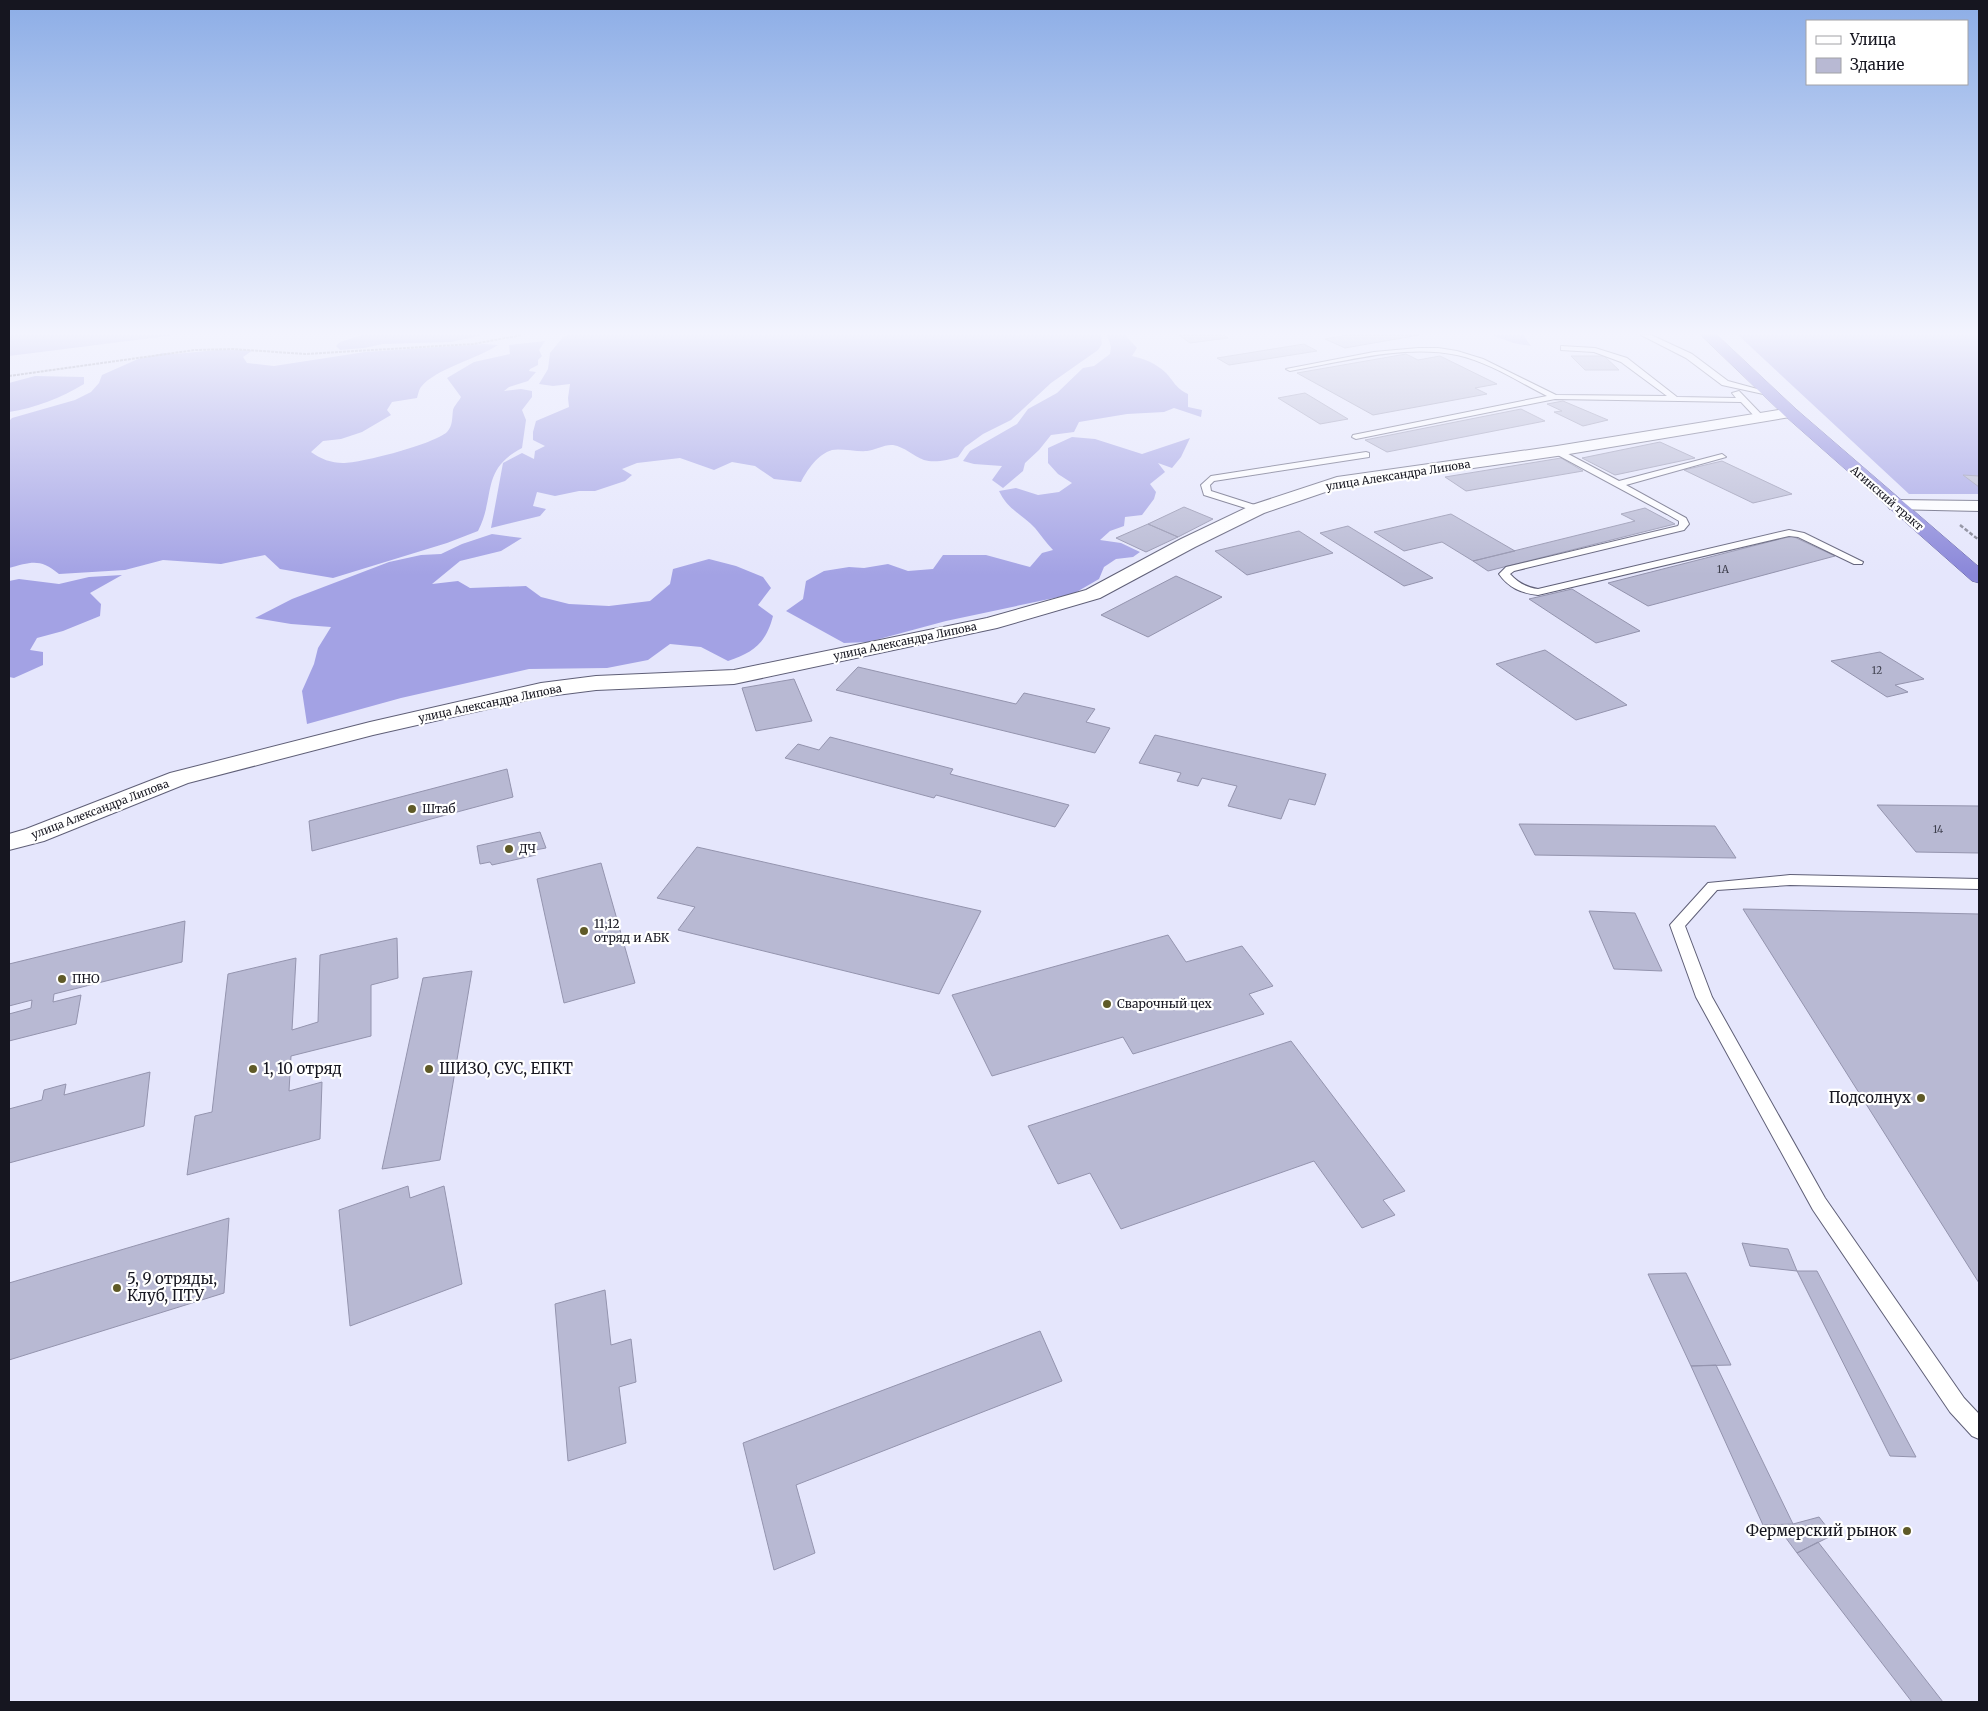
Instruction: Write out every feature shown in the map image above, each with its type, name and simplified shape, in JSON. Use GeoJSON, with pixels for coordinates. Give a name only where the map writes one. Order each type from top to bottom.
{"type":"FeatureCollection","features":[{"type":"Feature","properties":{"kind":"highway","name":"Агинский тракт"},"geometry":{"type":"LineString","coordinates":[[1793,415],[1979,577]]}},
{"type":"Feature","properties":{"kind":"street","name":"улица Александра Липова"},"geometry":{"type":"LineString","coordinates":[[9,842],[35,835],[180,778],[370,729],[542,690],[596,683],[734,677],[999,622],[1093,594],[1258,508],[1337,482],[1557,451],[1777,415]]}},
{"type":"Feature","properties":{"kind":"street"},"geometry":{"type":"LineString","coordinates":[[1896,505],[1979,506]]}},
{"type":"Feature","properties":{"kind":"lane"},"geometry":{"type":"LineString","coordinates":[[1356,437],[1466,415]]}},
{"type":"Feature","properties":{"kind":"lane"},"geometry":{"type":"LineString","coordinates":[[1557,451],[1683,520],[1684,524],[1681,528],[1510,569],[1504,574],[1510,583],[1523,590],[1538,592],[1789,533],[1801,535],[1858,562]]}},
{"type":"Feature","properties":{"kind":"lane"},"geometry":{"type":"LineString","coordinates":[[1258,508],[1207,493],[1205,485],[1211,478],[1366,455]]}},
{"type":"Feature","properties":{"kind":"lane"},"geometry":{"type":"LineString","coordinates":[[1618,484],[1722,457]]}},
{"type":"Feature","properties":{"kind":"lane"},"geometry":{"type":"LineString","coordinates":[[1979,884],[1790,880],[1713,886],[1677,924],[1704,997],[1819,1204],[1957,1405],[1979,1429]]}},
{"type":"Feature","properties":{"kind":"path"},"geometry":{"type":"LineString","coordinates":[[1958,523],[1979,540]]}},
{"type":"Feature","properties":{"kind":"shaded area"},"geometry":{"type":"Polygon","coordinates":[[[23,415],[391,415],[362,432],[341,439],[323,441],[311,452],[326,460],[343,463],[365,460],[428,442],[447,432],[453,415],[524,415],[526,420],[522,448],[509,456],[494,475],[487,506],[478,531],[447,543],[333,578],[280,569],[265,555],[221,564],[163,560],[125,570],[59,574],[41,563],[29,563],[9,568],[9,421],[12,418],[23,415]]]}},
{"type":"Feature","properties":{"kind":"shaded area"},"geometry":{"type":"Polygon","coordinates":[[[551,415],[1017,415],[1011,420],[983,434],[965,447],[958,457],[941,461],[928,461],[893,445],[867,451],[832,450],[818,459],[801,482],[774,479],[755,466],[732,462],[714,470],[680,458],[637,463],[622,469],[632,475],[625,481],[595,491],[579,491],[555,496],[537,492],[533,506],[546,509],[540,516],[491,528],[503,463],[522,453],[534,459],[535,451],[545,446],[533,440],[536,421],[551,415]]]}},
{"type":"Feature","properties":{"kind":"shaded area"},"geometry":{"type":"Polygon","coordinates":[[[1024,415],[1122,415],[1079,422],[1074,432],[1051,435],[1025,463],[1023,471],[1003,488],[992,480],[1002,466],[974,464],[963,461],[970,451],[1017,424],[1024,415]]]}},
{"type":"Feature","properties":{"kind":"shaded area"},"geometry":{"type":"Polygon","coordinates":[[[1824,415],[1979,415],[1979,494],[1909,494],[1824,415]]]}},
{"type":"Feature","properties":{"kind":"shaded area"},"geometry":{"type":"Polygon","coordinates":[[[1072,437],[1095,439],[1142,454],[1190,438],[1181,457],[1172,468],[1158,463],[1165,472],[1150,484],[1156,492],[1154,499],[1142,515],[1125,517],[1124,526],[1110,531],[1100,540],[1121,543],[1140,552],[1133,557],[1116,559],[1104,567],[1099,579],[1073,594],[946,621],[868,642],[844,643],[786,611],[803,599],[806,581],[824,571],[888,564],[908,571],[933,569],[943,555],[986,555],[1030,567],[1042,553],[1053,550],[1035,528],[1007,503],[999,491],[1016,488],[1038,495],[1059,492],[1072,483],[1058,474],[1048,463],[1048,448],[1072,437]]]}},
{"type":"Feature","properties":{"kind":"shaded area"},"geometry":{"type":"Polygon","coordinates":[[[492,534],[522,538],[501,551],[460,561],[432,584],[458,581],[470,588],[526,586],[541,597],[569,604],[609,606],[650,601],[670,584],[673,569],[709,559],[736,566],[763,577],[771,588],[758,605],[773,616],[767,633],[758,645],[745,654],[728,661],[701,647],[670,644],[648,660],[607,668],[529,669],[401,698],[307,724],[302,691],[314,664],[318,648],[331,627],[291,624],[255,618],[292,599],[389,562],[421,555],[441,554],[462,544],[492,534]]]}},
{"type":"Feature","properties":{"kind":"shaded area"},"geometry":{"type":"Polygon","coordinates":[[[122,575],[90,593],[101,604],[100,616],[63,631],[37,638],[30,650],[43,652],[43,665],[14,678],[9,677],[9,581],[19,579],[59,584],[89,577],[122,575]]]}},
{"type":"Feature","properties":{"kind":"building"},"geometry":{"type":"Polygon","coordinates":[[[1305,415],[1341,415],[1348,419],[1320,424],[1305,415]]]}},
{"type":"Feature","properties":{"kind":"building"},"geometry":{"type":"Polygon","coordinates":[[[1492,415],[1533,415],[1545,421],[1387,452],[1365,440],[1492,415]]]}},
{"type":"Feature","properties":{"kind":"building"},"geometry":{"type":"Polygon","coordinates":[[[1560,415],[1596,415],[1608,420],[1583,426],[1560,415]]]}},
{"type":"Feature","properties":{"kind":"building"},"geometry":{"type":"Polygon","coordinates":[[[1660,442],[1695,458],[1615,475],[1582,458],[1660,442]]]}},
{"type":"Feature","properties":{"kind":"building"},"geometry":{"type":"Polygon","coordinates":[[[1561,458],[1583,471],[1466,491],[1445,477],[1561,458]]]}},
{"type":"Feature","properties":{"kind":"building"},"geometry":{"type":"Polygon","coordinates":[[[1722,461],[1792,494],[1753,503],[1684,470],[1722,461]]]}},
{"type":"Feature","properties":{"kind":"building"},"geometry":{"type":"Polygon","coordinates":[[[1963,475],[1979,476],[1979,487],[1963,475]]]}},
{"type":"Feature","properties":{"kind":"building"},"geometry":{"type":"Polygon","coordinates":[[[1184,507],[1213,519],[1178,537],[1148,524],[1184,507]]]}},
{"type":"Feature","properties":{"kind":"building"},"geometry":{"type":"Polygon","coordinates":[[[1645,508],[1675,524],[1488,571],[1473,561],[1635,521],[1621,514],[1645,508]]]}},
{"type":"Feature","properties":{"kind":"building"},"geometry":{"type":"Polygon","coordinates":[[[1451,514],[1515,551],[1473,561],[1442,542],[1404,551],[1374,532],[1451,514]]]}},
{"type":"Feature","properties":{"kind":"building"},"geometry":{"type":"Polygon","coordinates":[[[1148,524],[1178,537],[1146,552],[1116,538],[1148,524]]]}},
{"type":"Feature","properties":{"kind":"building"},"geometry":{"type":"Polygon","coordinates":[[[1348,526],[1433,578],[1404,586],[1320,533],[1348,526]]]}},
{"type":"Feature","properties":{"kind":"building"},"geometry":{"type":"Polygon","coordinates":[[[1299,531],[1333,553],[1247,575],[1215,551],[1299,531]]]}},
{"type":"Feature","properties":{"kind":"building"},"geometry":{"type":"Polygon","coordinates":[[[1792,536],[1835,556],[1648,606],[1608,583],[1792,536]]]}},
{"type":"Feature","properties":{"kind":"building"},"geometry":{"type":"Polygon","coordinates":[[[1176,576],[1222,597],[1148,637],[1101,615],[1176,576]]]}},
{"type":"Feature","properties":{"kind":"building"},"geometry":{"type":"Polygon","coordinates":[[[1572,589],[1640,631],[1596,643],[1529,599],[1572,589]]]}},
{"type":"Feature","properties":{"kind":"building"},"geometry":{"type":"Polygon","coordinates":[[[1545,650],[1627,705],[1576,720],[1496,664],[1545,650]]]}},
{"type":"Feature","properties":{"kind":"building"},"geometry":{"type":"Polygon","coordinates":[[[1880,652],[1924,679],[1895,685],[1908,692],[1887,697],[1831,661],[1880,652]]]}},
{"type":"Feature","properties":{"kind":"building"},"geometry":{"type":"Polygon","coordinates":[[[858,667],[1016,704],[1024,693],[1095,709],[1086,722],[1110,728],[1095,753],[836,690],[858,667]]]}},
{"type":"Feature","properties":{"kind":"building"},"geometry":{"type":"Polygon","coordinates":[[[794,679],[812,721],[756,731],[742,688],[794,679]]]}},
{"type":"Feature","properties":{"kind":"building"},"geometry":{"type":"Polygon","coordinates":[[[1155,735],[1326,774],[1315,805],[1289,799],[1281,819],[1228,806],[1237,786],[1202,778],[1198,786],[1177,781],[1181,773],[1139,763],[1155,735]]]}},
{"type":"Feature","properties":{"kind":"building"},"geometry":{"type":"Polygon","coordinates":[[[830,737],[953,769],[950,774],[1069,805],[1055,827],[936,795],[934,798],[785,758],[798,744],[819,750],[830,737]]]}},
{"type":"Feature","properties":{"kind":"building","name":"Штаб"},"geometry":{"type":"Polygon","coordinates":[[[507,769],[513,797],[312,851],[309,821],[507,769]]]}},
{"type":"Feature","properties":{"kind":"building"},"geometry":{"type":"Polygon","coordinates":[[[1877,805],[1979,806],[1979,853],[1916,852],[1877,805]]]}},
{"type":"Feature","properties":{"kind":"building"},"geometry":{"type":"Polygon","coordinates":[[[1519,824],[1715,826],[1736,858],[1535,855],[1519,824]]]}},
{"type":"Feature","properties":{"kind":"building","name":"ДЧ"},"geometry":{"type":"Polygon","coordinates":[[[540,832],[546,848],[535,850],[536,855],[492,865],[490,862],[480,864],[477,846],[540,832]]]}},
{"type":"Feature","properties":{"kind":"building"},"geometry":{"type":"Polygon","coordinates":[[[697,847],[981,911],[939,994],[678,930],[695,907],[657,898],[697,847]]]}},
{"type":"Feature","properties":{"kind":"building","name":"11,12 отряд и АБК"},"geometry":{"type":"Polygon","coordinates":[[[601,863],[635,983],[564,1003],[537,879],[601,863]]]}},
{"type":"Feature","properties":{"kind":"building","name":"Подсолнух"},"geometry":{"type":"Polygon","coordinates":[[[1743,909],[1979,914],[1979,1283],[1743,909]]]}},
{"type":"Feature","properties":{"kind":"building"},"geometry":{"type":"Polygon","coordinates":[[[1589,911],[1635,913],[1662,971],[1614,969],[1589,911]]]}},
{"type":"Feature","properties":{"kind":"building","name":"ПНО"},"geometry":{"type":"Polygon","coordinates":[[[185,921],[182,962],[54,994],[53,1002],[81,995],[76,1024],[9,1041],[9,1014],[31,1008],[32,1000],[9,1006],[9,964],[185,921]]]}},
{"type":"Feature","properties":{"kind":"building","name":"Сварочный цех"},"geometry":{"type":"Polygon","coordinates":[[[1168,935],[1186,962],[1242,946],[1273,986],[1249,994],[1264,1014],[1133,1054],[1123,1037],[992,1076],[952,995],[1168,935]]]}},
{"type":"Feature","properties":{"kind":"building","name":"1, 10 отряд"},"geometry":{"type":"Polygon","coordinates":[[[397,938],[398,978],[371,985],[371,1036],[291,1056],[289,1091],[322,1082],[320,1139],[187,1175],[195,1116],[212,1112],[228,974],[296,958],[292,1030],[318,1022],[320,955],[397,938]]]}},
{"type":"Feature","properties":{"kind":"building","name":"ШИЗО, СУС, ЕПКТ"},"geometry":{"type":"Polygon","coordinates":[[[472,971],[440,1160],[382,1169],[423,978],[472,971]]]}},
{"type":"Feature","properties":{"kind":"building"},"geometry":{"type":"Polygon","coordinates":[[[1291,1041],[1405,1191],[1383,1200],[1395,1215],[1362,1228],[1314,1161],[1121,1229],[1090,1173],[1058,1184],[1028,1126],[1291,1041]]]}},
{"type":"Feature","properties":{"kind":"building"},"geometry":{"type":"Polygon","coordinates":[[[150,1072],[144,1126],[9,1163],[9,1109],[42,1100],[44,1090],[66,1084],[64,1095],[150,1072]]]}},
{"type":"Feature","properties":{"kind":"building"},"geometry":{"type":"Polygon","coordinates":[[[408,1186],[410,1198],[444,1186],[462,1284],[350,1326],[339,1210],[408,1186]]]}},
{"type":"Feature","properties":{"kind":"building","name":"5, 9 отряды, Клуб, ПТУ"},"geometry":{"type":"Polygon","coordinates":[[[229,1218],[224,1293],[9,1360],[9,1283],[229,1218]]]}},
{"type":"Feature","properties":{"kind":"building"},"geometry":{"type":"Polygon","coordinates":[[[1742,1243],[1788,1249],[1797,1271],[1750,1266],[1742,1243]]]}},
{"type":"Feature","properties":{"kind":"building"},"geometry":{"type":"Polygon","coordinates":[[[1797,1271],[1817,1271],[1916,1457],[1890,1456],[1797,1271]]]}},
{"type":"Feature","properties":{"kind":"building"},"geometry":{"type":"Polygon","coordinates":[[[1686,1273],[1731,1365],[1691,1366],[1648,1274],[1686,1273]]]}},
{"type":"Feature","properties":{"kind":"building"},"geometry":{"type":"Polygon","coordinates":[[[605,1290],[611,1345],[631,1339],[636,1382],[619,1387],[626,1443],[568,1461],[555,1304],[605,1290]]]}},
{"type":"Feature","properties":{"kind":"building"},"geometry":{"type":"Polygon","coordinates":[[[1040,1331],[1062,1381],[796,1485],[815,1553],[774,1570],[743,1443],[1040,1331]]]}},
{"type":"Feature","properties":{"kind":"building"},"geometry":{"type":"Polygon","coordinates":[[[1716,1365],[1793,1524],[1763,1525],[1691,1366],[1716,1365]]]}},
{"type":"Feature","properties":{"kind":"building"},"geometry":{"type":"Polygon","coordinates":[[[1819,1517],[1833,1535],[1797,1553],[1783,1534],[1793,1524],[1819,1517]]]}},
{"type":"Feature","properties":{"kind":"building"},"geometry":{"type":"Polygon","coordinates":[[[1818,1542],[1943,1702],[1912,1702],[1797,1553],[1818,1542]]]}},
{"type":"Feature","properties":{"kind":"place","name":"Штаб"},"geometry":{"type":"Point","coordinates":[412,809]}},
{"type":"Feature","properties":{"kind":"place","name":"ДЧ"},"geometry":{"type":"Point","coordinates":[509,849]}},
{"type":"Feature","properties":{"kind":"place","name":"11,12 отряд и АБК"},"geometry":{"type":"Point","coordinates":[584,931]}},
{"type":"Feature","properties":{"kind":"place","name":"ПНО"},"geometry":{"type":"Point","coordinates":[62,979]}},
{"type":"Feature","properties":{"kind":"place","name":"Сварочный цех"},"geometry":{"type":"Point","coordinates":[1107,1004]}},
{"type":"Feature","properties":{"kind":"place","name":"1, 10 отряд"},"geometry":{"type":"Point","coordinates":[253,1069]}},
{"type":"Feature","properties":{"kind":"place","name":"ШИЗО, СУС, ЕПКТ"},"geometry":{"type":"Point","coordinates":[429,1069]}},
{"type":"Feature","properties":{"kind":"place","name":"Подсолнух"},"geometry":{"type":"Point","coordinates":[1921,1098]}},
{"type":"Feature","properties":{"kind":"place","name":"5, 9 отряды, Клуб, ПТУ"},"geometry":{"type":"Point","coordinates":[117,1288]}},
{"type":"Feature","properties":{"kind":"place","name":"Фермерский рынок"},"geometry":{"type":"Point","coordinates":[1907,1531]}}]}
